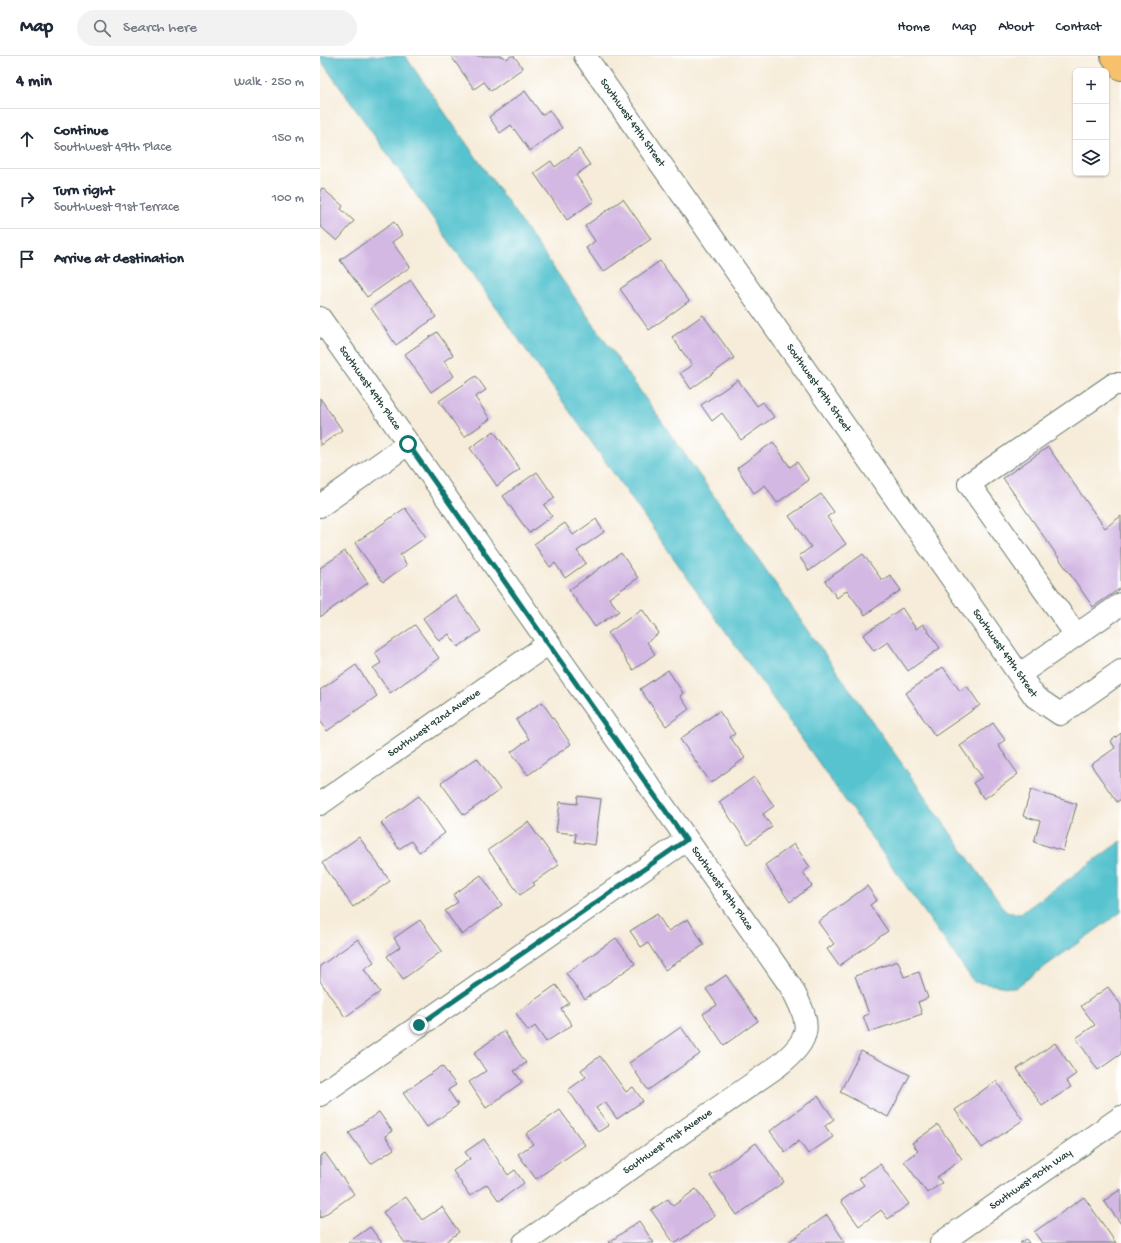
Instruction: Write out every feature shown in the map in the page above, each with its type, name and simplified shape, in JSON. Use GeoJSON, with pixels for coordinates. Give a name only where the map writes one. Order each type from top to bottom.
{"type":"FeatureCollection","features":[{"type":"Feature","properties":{"kind":"main road"},"geometry":{"type":"LineString","coordinates":[[1112,56],[1121,69]]}},
{"type":"Feature","properties":{"kind":"street","name":"Southwest 49th Street"},"geometry":{"type":"LineString","coordinates":[[585,56],[1035,697],[1060,714],[1121,670]]}},
{"type":"Feature","properties":{"kind":"street","name":"Southwest 49th Place"},"geometry":{"type":"LineString","coordinates":[[320,318],[686,840],[791,987],[806,1019],[805,1034]]}},
{"type":"Feature","properties":{"kind":"street"},"geometry":{"type":"LineString","coordinates":[[1076,635],[969,484],[1114,384],[1121,384]]}},
{"type":"Feature","properties":{"kind":"street"},"geometry":{"type":"LineString","coordinates":[[320,506],[408,444]]}},
{"type":"Feature","properties":{"kind":"street"},"geometry":{"type":"LineString","coordinates":[[1020,674],[1121,604]]}},
{"type":"Feature","properties":{"kind":"street","name":"Southwest 92nd Avenue"},"geometry":{"type":"LineString","coordinates":[[320,804],[549,643]]}},
{"type":"Feature","properties":{"kind":"street"},"geometry":{"type":"LineString","coordinates":[[320,1095],[686,840]]}},
{"type":"Feature","properties":{"kind":"street","name":"Southwest 91st Avenue"},"geometry":{"type":"LineString","coordinates":[[524,1243],[778,1066],[800,1046],[805,1034]]}},
{"type":"Feature","properties":{"kind":"street","name":"Southwest 90th Way"},"geometry":{"type":"LineString","coordinates":[[941,1243],[1121,1117]]}},
{"type":"Feature","properties":{"kind":"water"},"geometry":{"type":"Polygon","coordinates":[[[320,56],[405,56],[1006,912],[1020,914],[1121,841],[1121,912],[1015,988],[974,982],[320,59],[320,56]]]}},
{"type":"Feature","properties":{"kind":"building"},"geometry":{"type":"Polygon","coordinates":[[[451,56],[503,56],[506,59],[514,56],[523,68],[491,91],[484,82],[474,89],[451,56]]]}},
{"type":"Feature","properties":{"kind":"building"},"geometry":{"type":"Polygon","coordinates":[[[525,91],[542,115],[549,110],[562,128],[530,151],[511,125],[500,133],[489,117],[525,91]]]}},
{"type":"Feature","properties":{"kind":"building"},"geometry":{"type":"Polygon","coordinates":[[[579,149],[590,165],[576,175],[594,201],[567,220],[534,173],[551,161],[555,167],[579,149]]]}},
{"type":"Feature","properties":{"kind":"building"},"geometry":{"type":"Polygon","coordinates":[[[322,188],[343,206],[341,209],[354,221],[337,241],[320,226],[320,191],[322,188]]]}},
{"type":"Feature","properties":{"kind":"building"},"geometry":{"type":"Polygon","coordinates":[[[623,199],[651,239],[603,272],[586,248],[595,241],[585,226],[623,199]]]}},
{"type":"Feature","properties":{"kind":"building"},"geometry":{"type":"Polygon","coordinates":[[[394,222],[402,235],[392,242],[410,267],[367,297],[340,260],[394,222]]]}},
{"type":"Feature","properties":{"kind":"building"},"geometry":{"type":"Polygon","coordinates":[[[660,261],[689,301],[649,330],[620,289],[660,261]]]}},
{"type":"Feature","properties":{"kind":"building"},"geometry":{"type":"Polygon","coordinates":[[[411,280],[436,317],[396,345],[371,308],[411,280]]]}},
{"type":"Feature","properties":{"kind":"building"},"geometry":{"type":"Polygon","coordinates":[[[703,315],[734,358],[691,389],[680,373],[692,365],[672,337],[703,315]]]}},
{"type":"Feature","properties":{"kind":"building"},"geometry":{"type":"Polygon","coordinates":[[[437,332],[453,355],[444,361],[454,376],[431,392],[405,354],[437,332]]]}},
{"type":"Feature","properties":{"kind":"building"},"geometry":{"type":"Polygon","coordinates":[[[476,376],[486,390],[475,397],[490,419],[464,437],[439,401],[476,376]]]}},
{"type":"Feature","properties":{"kind":"building"},"geometry":{"type":"Polygon","coordinates":[[[738,380],[757,406],[763,402],[774,417],[741,440],[722,413],[712,421],[701,405],[738,380]]]}},
{"type":"Feature","properties":{"kind":"building"},"geometry":{"type":"Polygon","coordinates":[[[320,398],[342,430],[320,446],[320,398]]]}},
{"type":"Feature","properties":{"kind":"building"},"geometry":{"type":"Polygon","coordinates":[[[494,431],[520,469],[497,486],[470,448],[494,431]]]}},
{"type":"Feature","properties":{"kind":"building"},"geometry":{"type":"Polygon","coordinates":[[[773,442],[790,467],[797,462],[809,480],[777,503],[765,485],[754,493],[737,468],[773,442]]]}},
{"type":"Feature","properties":{"kind":"building"},"geometry":{"type":"Polygon","coordinates":[[[1048,447],[1105,528],[1121,516],[1121,588],[1093,607],[1003,478],[1048,447]]]}},
{"type":"Feature","properties":{"kind":"building"},"geometry":{"type":"Polygon","coordinates":[[[537,472],[555,498],[544,505],[552,516],[529,533],[503,496],[537,472]]]}},
{"type":"Feature","properties":{"kind":"building"},"geometry":{"type":"Polygon","coordinates":[[[821,494],[834,512],[827,517],[846,544],[809,571],[799,556],[811,547],[789,516],[821,494]]]}},
{"type":"Feature","properties":{"kind":"building"},"geometry":{"type":"Polygon","coordinates":[[[405,508],[426,537],[400,555],[407,565],[383,582],[355,543],[405,508]]]}},
{"type":"Feature","properties":{"kind":"building"},"geometry":{"type":"Polygon","coordinates":[[[596,519],[604,532],[577,551],[586,563],[565,578],[555,563],[550,567],[534,544],[565,523],[573,535],[596,519]]]}},
{"type":"Feature","properties":{"kind":"building"},"geometry":{"type":"Polygon","coordinates":[[[345,551],[368,583],[320,617],[320,568],[345,551]]]}},
{"type":"Feature","properties":{"kind":"building"},"geometry":{"type":"Polygon","coordinates":[[[621,553],[638,578],[609,598],[619,611],[595,627],[569,590],[621,553]]]}},
{"type":"Feature","properties":{"kind":"building"},"geometry":{"type":"Polygon","coordinates":[[[863,554],[882,580],[890,575],[901,590],[865,615],[847,590],[837,598],[825,581],[863,554]]]}},
{"type":"Feature","properties":{"kind":"building"},"geometry":{"type":"Polygon","coordinates":[[[455,595],[481,631],[458,647],[449,634],[439,641],[423,618],[455,595]]]}},
{"type":"Feature","properties":{"kind":"building"},"geometry":{"type":"Polygon","coordinates":[[[902,608],[916,629],[923,624],[940,648],[908,671],[888,642],[874,651],[863,635],[902,608]]]}},
{"type":"Feature","properties":{"kind":"building"},"geometry":{"type":"Polygon","coordinates":[[[642,609],[659,633],[647,642],[655,654],[633,670],[608,633],[642,609]]]}},
{"type":"Feature","properties":{"kind":"building"},"geometry":{"type":"Polygon","coordinates":[[[415,625],[439,658],[390,693],[373,668],[381,663],[375,653],[415,625]]]}},
{"type":"Feature","properties":{"kind":"building"},"geometry":{"type":"Polygon","coordinates":[[[356,665],[377,696],[327,731],[320,720],[320,690],[356,665]]]}},
{"type":"Feature","properties":{"kind":"building"},"geometry":{"type":"Polygon","coordinates":[[[943,667],[960,691],[967,686],[980,705],[935,736],[906,693],[943,667]]]}},
{"type":"Feature","properties":{"kind":"building"},"geometry":{"type":"Polygon","coordinates":[[[668,670],[683,693],[680,696],[689,709],[666,726],[640,689],[668,670]]]}},
{"type":"Feature","properties":{"kind":"building"},"geometry":{"type":"Polygon","coordinates":[[[542,702],[571,744],[528,775],[511,752],[529,739],[516,720],[542,702]]]}},
{"type":"Feature","properties":{"kind":"building"},"geometry":{"type":"Polygon","coordinates":[[[719,711],[735,734],[730,737],[745,758],[711,783],[680,739],[719,711]]]}},
{"type":"Feature","properties":{"kind":"building"},"geometry":{"type":"Polygon","coordinates":[[[993,723],[1005,740],[998,745],[1018,774],[984,799],[973,783],[982,777],[960,746],[993,723]]]}},
{"type":"Feature","properties":{"kind":"building"},"geometry":{"type":"Polygon","coordinates":[[[1121,733],[1121,799],[1117,802],[1091,765],[1115,748],[1111,741],[1121,733]]]}},
{"type":"Feature","properties":{"kind":"building"},"geometry":{"type":"Polygon","coordinates":[[[477,758],[500,790],[464,815],[441,783],[477,758]]]}},
{"type":"Feature","properties":{"kind":"building"},"geometry":{"type":"Polygon","coordinates":[[[754,777],[774,806],[763,814],[772,827],[748,844],[719,802],[754,777]]]}},
{"type":"Feature","properties":{"kind":"building"},"geometry":{"type":"Polygon","coordinates":[[[1031,790],[1077,804],[1063,851],[1034,842],[1040,821],[1023,816],[1031,790]]]}},
{"type":"Feature","properties":{"kind":"building"},"geometry":{"type":"Polygon","coordinates":[[[419,796],[445,833],[419,852],[411,841],[399,849],[381,823],[419,796]]]}},
{"type":"Feature","properties":{"kind":"building"},"geometry":{"type":"Polygon","coordinates":[[[578,796],[601,799],[595,845],[575,842],[576,834],[556,832],[560,802],[577,804],[578,796]]]}},
{"type":"Feature","properties":{"kind":"building"},"geometry":{"type":"Polygon","coordinates":[[[528,822],[559,865],[533,883],[535,885],[520,895],[488,850],[528,822]]]}},
{"type":"Feature","properties":{"kind":"building"},"geometry":{"type":"Polygon","coordinates":[[[359,837],[390,881],[353,907],[322,863],[359,837]]]}},
{"type":"Feature","properties":{"kind":"building"},"geometry":{"type":"Polygon","coordinates":[[[794,844],[810,867],[803,872],[812,886],[790,902],[765,865],[794,844]]]}},
{"type":"Feature","properties":{"kind":"building"},"geometry":{"type":"Polygon","coordinates":[[[481,875],[502,905],[462,935],[445,911],[458,902],[453,895],[481,875]]]}},
{"type":"Feature","properties":{"kind":"building"},"geometry":{"type":"Polygon","coordinates":[[[867,886],[877,900],[870,905],[888,931],[839,966],[827,949],[834,944],[818,922],[867,886]]]}},
{"type":"Feature","properties":{"kind":"building"},"geometry":{"type":"Polygon","coordinates":[[[657,914],[668,931],[688,919],[704,945],[665,970],[648,943],[641,947],[630,931],[657,914]]]}},
{"type":"Feature","properties":{"kind":"building"},"geometry":{"type":"Polygon","coordinates":[[[420,920],[442,951],[403,979],[387,956],[400,947],[394,938],[420,920]]]}},
{"type":"Feature","properties":{"kind":"building"},"geometry":{"type":"Polygon","coordinates":[[[616,938],[635,964],[585,999],[566,973],[616,938]]]}},
{"type":"Feature","properties":{"kind":"building"},"geometry":{"type":"Polygon","coordinates":[[[358,939],[374,962],[364,969],[380,992],[345,1017],[320,981],[320,966],[358,939]]]}},
{"type":"Feature","properties":{"kind":"building"},"geometry":{"type":"Polygon","coordinates":[[[898,961],[904,977],[919,972],[928,998],[918,1002],[922,1014],[869,1032],[863,1016],[869,1014],[855,976],[898,961]]]}},
{"type":"Feature","properties":{"kind":"building"},"geometry":{"type":"Polygon","coordinates":[[[726,975],[758,1021],[724,1045],[703,1014],[717,1005],[706,989],[726,975]]]}},
{"type":"Feature","properties":{"kind":"building"},"geometry":{"type":"Polygon","coordinates":[[[556,985],[569,1003],[561,1009],[572,1025],[546,1042],[535,1026],[528,1031],[516,1013],[556,985]]]}},
{"type":"Feature","properties":{"kind":"building"},"geometry":{"type":"Polygon","coordinates":[[[1108,987],[1121,1005],[1121,1054],[1098,1070],[1076,1038],[1095,1025],[1081,1006],[1108,987]]]}},
{"type":"Feature","properties":{"kind":"building"},"geometry":{"type":"Polygon","coordinates":[[[681,1027],[700,1054],[648,1090],[629,1063],[681,1027]]]}},
{"type":"Feature","properties":{"kind":"building"},"geometry":{"type":"Polygon","coordinates":[[[504,1031],[526,1063],[514,1071],[522,1082],[486,1108],[469,1082],[486,1071],[474,1053],[504,1031]]]}},
{"type":"Feature","properties":{"kind":"building"},"geometry":{"type":"Polygon","coordinates":[[[1055,1043],[1076,1074],[1066,1081],[1071,1087],[1042,1106],[1017,1069],[1055,1043]]]}},
{"type":"Feature","properties":{"kind":"building"},"geometry":{"type":"Polygon","coordinates":[[[861,1051],[910,1075],[888,1117],[840,1092],[861,1051]]]}},
{"type":"Feature","properties":{"kind":"building"},"geometry":{"type":"Polygon","coordinates":[[[600,1056],[626,1092],[633,1087],[643,1101],[617,1119],[605,1102],[596,1108],[609,1125],[598,1132],[568,1090],[586,1077],[581,1070],[600,1056]]]}},
{"type":"Feature","properties":{"kind":"building"},"geometry":{"type":"Polygon","coordinates":[[[442,1066],[456,1085],[448,1090],[458,1105],[427,1127],[403,1093],[442,1066]]]}},
{"type":"Feature","properties":{"kind":"building"},"geometry":{"type":"Polygon","coordinates":[[[996,1081],[1023,1120],[982,1148],[955,1110],[996,1081]]]}},
{"type":"Feature","properties":{"kind":"building"},"geometry":{"type":"Polygon","coordinates":[[[818,1096],[834,1119],[825,1126],[833,1137],[808,1154],[799,1141],[785,1152],[770,1131],[818,1096]]]}},
{"type":"Feature","properties":{"kind":"building"},"geometry":{"type":"Polygon","coordinates":[[[560,1110],[585,1145],[536,1179],[518,1154],[533,1144],[526,1134],[560,1110]]]}},
{"type":"Feature","properties":{"kind":"building"},"geometry":{"type":"Polygon","coordinates":[[[379,1112],[392,1131],[385,1136],[394,1149],[371,1164],[349,1133],[379,1112]]]}},
{"type":"Feature","properties":{"kind":"building"},"geometry":{"type":"Polygon","coordinates":[[[938,1125],[962,1159],[937,1177],[942,1183],[927,1193],[904,1161],[918,1151],[912,1143],[938,1125]]]}},
{"type":"Feature","properties":{"kind":"building"},"geometry":{"type":"Polygon","coordinates":[[[484,1139],[508,1175],[515,1170],[524,1183],[499,1201],[487,1184],[470,1196],[453,1171],[470,1159],[465,1152],[484,1139]]]}},
{"type":"Feature","properties":{"kind":"building"},"geometry":{"type":"Polygon","coordinates":[[[756,1143],[784,1182],[737,1215],[710,1176],[756,1143]]]}},
{"type":"Feature","properties":{"kind":"building"},"geometry":{"type":"Polygon","coordinates":[[[325,1153],[354,1194],[320,1218],[320,1156],[325,1153]]]}},
{"type":"Feature","properties":{"kind":"building"},"geometry":{"type":"Polygon","coordinates":[[[880,1164],[909,1204],[888,1219],[881,1210],[859,1226],[841,1201],[864,1185],[859,1178],[880,1164]]]}},
{"type":"Feature","properties":{"kind":"building"},"geometry":{"type":"Polygon","coordinates":[[[696,1189],[715,1216],[674,1243],[651,1210],[668,1199],[673,1206],[696,1189]]]}},
{"type":"Feature","properties":{"kind":"building"},"geometry":{"type":"Polygon","coordinates":[[[1121,1189],[1121,1224],[1104,1201],[1121,1189]]]}},
{"type":"Feature","properties":{"kind":"building"},"geometry":{"type":"Polygon","coordinates":[[[406,1197],[422,1220],[442,1207],[459,1232],[444,1243],[405,1243],[383,1212],[406,1197]]]}},
{"type":"Feature","properties":{"kind":"building"},"geometry":{"type":"Polygon","coordinates":[[[1084,1197],[1116,1243],[1042,1243],[1034,1232],[1084,1197]]]}},
{"type":"Feature","properties":{"kind":"building"},"geometry":{"type":"Polygon","coordinates":[[[827,1215],[845,1242],[787,1243],[827,1215]]]}},
{"type":"Feature","properties":{"kind":"building"},"geometry":{"type":"Polygon","coordinates":[[[639,1221],[654,1243],[608,1243],[639,1221]]]}},
{"type":"Feature","properties":{"kind":"building"},"geometry":{"type":"Polygon","coordinates":[[[370,1227],[382,1243],[347,1243],[370,1227]]]}},
{"type":"Feature","properties":{"kind":"building"},"geometry":{"type":"Polygon","coordinates":[[[1026,1239],[1029,1243],[1020,1243],[1026,1239]]]}},
{"type":"Feature","properties":{"kind":"route"},"geometry":{"type":"LineString","coordinates":[[408,444],[686,840],[419,1025]]}}]}
